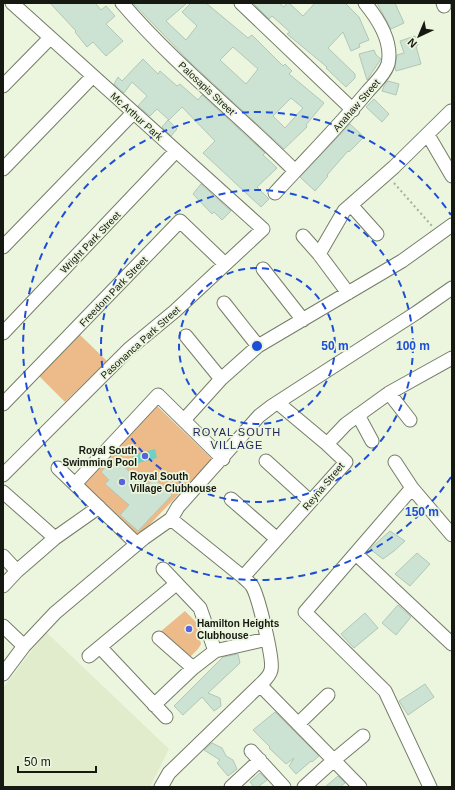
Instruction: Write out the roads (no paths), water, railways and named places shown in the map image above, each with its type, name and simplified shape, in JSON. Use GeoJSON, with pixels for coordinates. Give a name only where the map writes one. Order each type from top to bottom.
{"type":"FeatureCollection","features":[{"type":"Feature","properties":{"kind":"street","name":"Mc Arthur Park"},"geometry":{"type":"LineString","coordinates":[[12,3],[262,229]]}},
{"type":"Feature","properties":{"kind":"street","name":"Palosapis Street"},"geometry":{"type":"LineString","coordinates":[[122,3],[185,68],[295,171]]}},
{"type":"Feature","properties":{"kind":"street"},"geometry":{"type":"LineString","coordinates":[[241,3],[353,110]]}},
{"type":"Feature","properties":{"kind":"street","name":"Anahaw Street"},"geometry":{"type":"LineString","coordinates":[[275,193],[353,110],[383,74],[387,66],[389,55],[388,43],[373,12],[365,3]]}},
{"type":"Feature","properties":{"kind":"street"},"geometry":{"type":"LineString","coordinates":[[3,86],[50,38]]}},
{"type":"Feature","properties":{"kind":"street"},"geometry":{"type":"LineString","coordinates":[[3,169],[93,76]]}},
{"type":"Feature","properties":{"kind":"street"},"geometry":{"type":"LineString","coordinates":[[319,254],[344,211],[428,135],[451,111]]}},
{"type":"Feature","properties":{"kind":"street"},"geometry":{"type":"LineString","coordinates":[[3,247],[133,113]]}},
{"type":"Feature","properties":{"kind":"street"},"geometry":{"type":"LineString","coordinates":[[428,135],[452,176]]}},
{"type":"Feature","properties":{"kind":"street","name":"Wright Park Street"},"geometry":{"type":"LineString","coordinates":[[3,333],[176,151]]}},
{"type":"Feature","properties":{"kind":"street"},"geometry":{"type":"LineString","coordinates":[[351,205],[377,234]]}},
{"type":"Feature","properties":{"kind":"street","name":"Freedom Park Street"},"geometry":{"type":"LineString","coordinates":[[3,404],[180,222],[224,264]]}},
{"type":"Feature","properties":{"kind":"street"},"geometry":{"type":"LineString","coordinates":[[184,420],[221,378],[258,346],[402,261],[452,225]]}},
{"type":"Feature","properties":{"kind":"street","name":"Pasonanca Park Street"},"geometry":{"type":"LineString","coordinates":[[3,475],[129,349],[175,311],[262,229]]}},
{"type":"Feature","properties":{"kind":"street"},"geometry":{"type":"LineString","coordinates":[[303,236],[319,254],[348,293]]}},
{"type":"Feature","properties":{"kind":"street"},"geometry":{"type":"LineString","coordinates":[[263,269],[303,320]]}},
{"type":"Feature","properties":{"kind":"street"},"geometry":{"type":"LineString","coordinates":[[3,674],[24,646],[55,613],[137,544],[171,518],[178,507],[259,416],[452,288]]}},
{"type":"Feature","properties":{"kind":"street"},"geometry":{"type":"LineString","coordinates":[[224,303],[258,346]]}},
{"type":"Feature","properties":{"kind":"street"},"geometry":{"type":"LineString","coordinates":[[186,336],[221,378]]}},
{"type":"Feature","properties":{"kind":"street"},"geometry":{"type":"LineString","coordinates":[[327,444],[346,424],[389,393],[452,358]]}},
{"type":"Feature","properties":{"kind":"street"},"geometry":{"type":"LineString","coordinates":[[389,393],[410,420]]}},
{"type":"Feature","properties":{"kind":"street"},"geometry":{"type":"LineString","coordinates":[[75,484],[158,395],[222,459]]}},
{"type":"Feature","properties":{"kind":"street","name":"Reyna Street"},"geometry":{"type":"LineString","coordinates":[[243,577],[346,462],[278,403]]}},
{"type":"Feature","properties":{"kind":"street"},"geometry":{"type":"LineString","coordinates":[[358,415],[372,441]]}},
{"type":"Feature","properties":{"kind":"street"},"geometry":{"type":"LineString","coordinates":[[266,461],[310,501]]}},
{"type":"Feature","properties":{"kind":"street"},"geometry":{"type":"LineString","coordinates":[[395,462],[412,488],[452,535]]}},
{"type":"Feature","properties":{"kind":"street"},"geometry":{"type":"LineString","coordinates":[[58,468],[137,544]]}},
{"type":"Feature","properties":{"kind":"street"},"geometry":{"type":"LineString","coordinates":[[412,488],[305,612],[385,690],[430,787]]}},
{"type":"Feature","properties":{"kind":"street"},"geometry":{"type":"LineString","coordinates":[[3,492],[55,538]]}},
{"type":"Feature","properties":{"kind":"street"},"geometry":{"type":"LineString","coordinates":[[231,499],[277,539]]}},
{"type":"Feature","properties":{"kind":"street"},"geometry":{"type":"LineString","coordinates":[[3,586],[17,571],[55,538],[99,507]]}},
{"type":"Feature","properties":{"kind":"street"},"geometry":{"type":"LineString","coordinates":[[161,787],[169,774],[260,685],[271,671],[270,649],[253,587],[243,577],[171,518]]}},
{"type":"Feature","properties":{"kind":"street"},"geometry":{"type":"LineString","coordinates":[[356,554],[452,644]]}},
{"type":"Feature","properties":{"kind":"street"},"geometry":{"type":"LineString","coordinates":[[3,556],[17,571]]}},
{"type":"Feature","properties":{"kind":"street"},"geometry":{"type":"LineString","coordinates":[[163,569],[200,608],[214,651]]}},
{"type":"Feature","properties":{"kind":"street"},"geometry":{"type":"LineString","coordinates":[[89,656],[176,584]]}},
{"type":"Feature","properties":{"kind":"street"},"geometry":{"type":"LineString","coordinates":[[3,626],[24,646]]}},
{"type":"Feature","properties":{"kind":"street"},"geometry":{"type":"LineString","coordinates":[[159,638],[193,668]]}},
{"type":"Feature","properties":{"kind":"street"},"geometry":{"type":"LineString","coordinates":[[154,705],[193,668],[214,651],[267,639]]}},
{"type":"Feature","properties":{"kind":"street"},"geometry":{"type":"LineString","coordinates":[[100,647],[166,717]]}},
{"type":"Feature","properties":{"kind":"street"},"geometry":{"type":"LineString","coordinates":[[260,685],[360,787]]}},
{"type":"Feature","properties":{"kind":"street"},"geometry":{"type":"LineString","coordinates":[[298,724],[328,695]]}},
{"type":"Feature","properties":{"kind":"street"},"geometry":{"type":"LineString","coordinates":[[304,787],[363,736]]}},
{"type":"Feature","properties":{"kind":"street"},"geometry":{"type":"LineString","coordinates":[[231,787],[255,756],[284,787]]}},
{"type":"Feature","properties":{"kind":"water","name":"Royal South Swimming Pool"},"geometry":{"type":"Polygon","coordinates":[[[155,449],[157,458],[135,464],[132,455],[155,449]]]}},
{"type":"Feature","properties":{"kind":"place","name":"Royal South Swimming Pool"},"geometry":{"type":"Point","coordinates":[145,456]}},
{"type":"Feature","properties":{"kind":"place","name":"Royal South Village Clubhouse"},"geometry":{"type":"Point","coordinates":[122,482]}},
{"type":"Feature","properties":{"kind":"place","name":"Hamilton Heights Clubhouse"},"geometry":{"type":"Point","coordinates":[189,629]}},
{"type":"Feature","properties":{"kind":"district","name":"ROYAL SOUTH VILLAGE"},"geometry":{"type":"Point","coordinates":[237,438]}}]}
